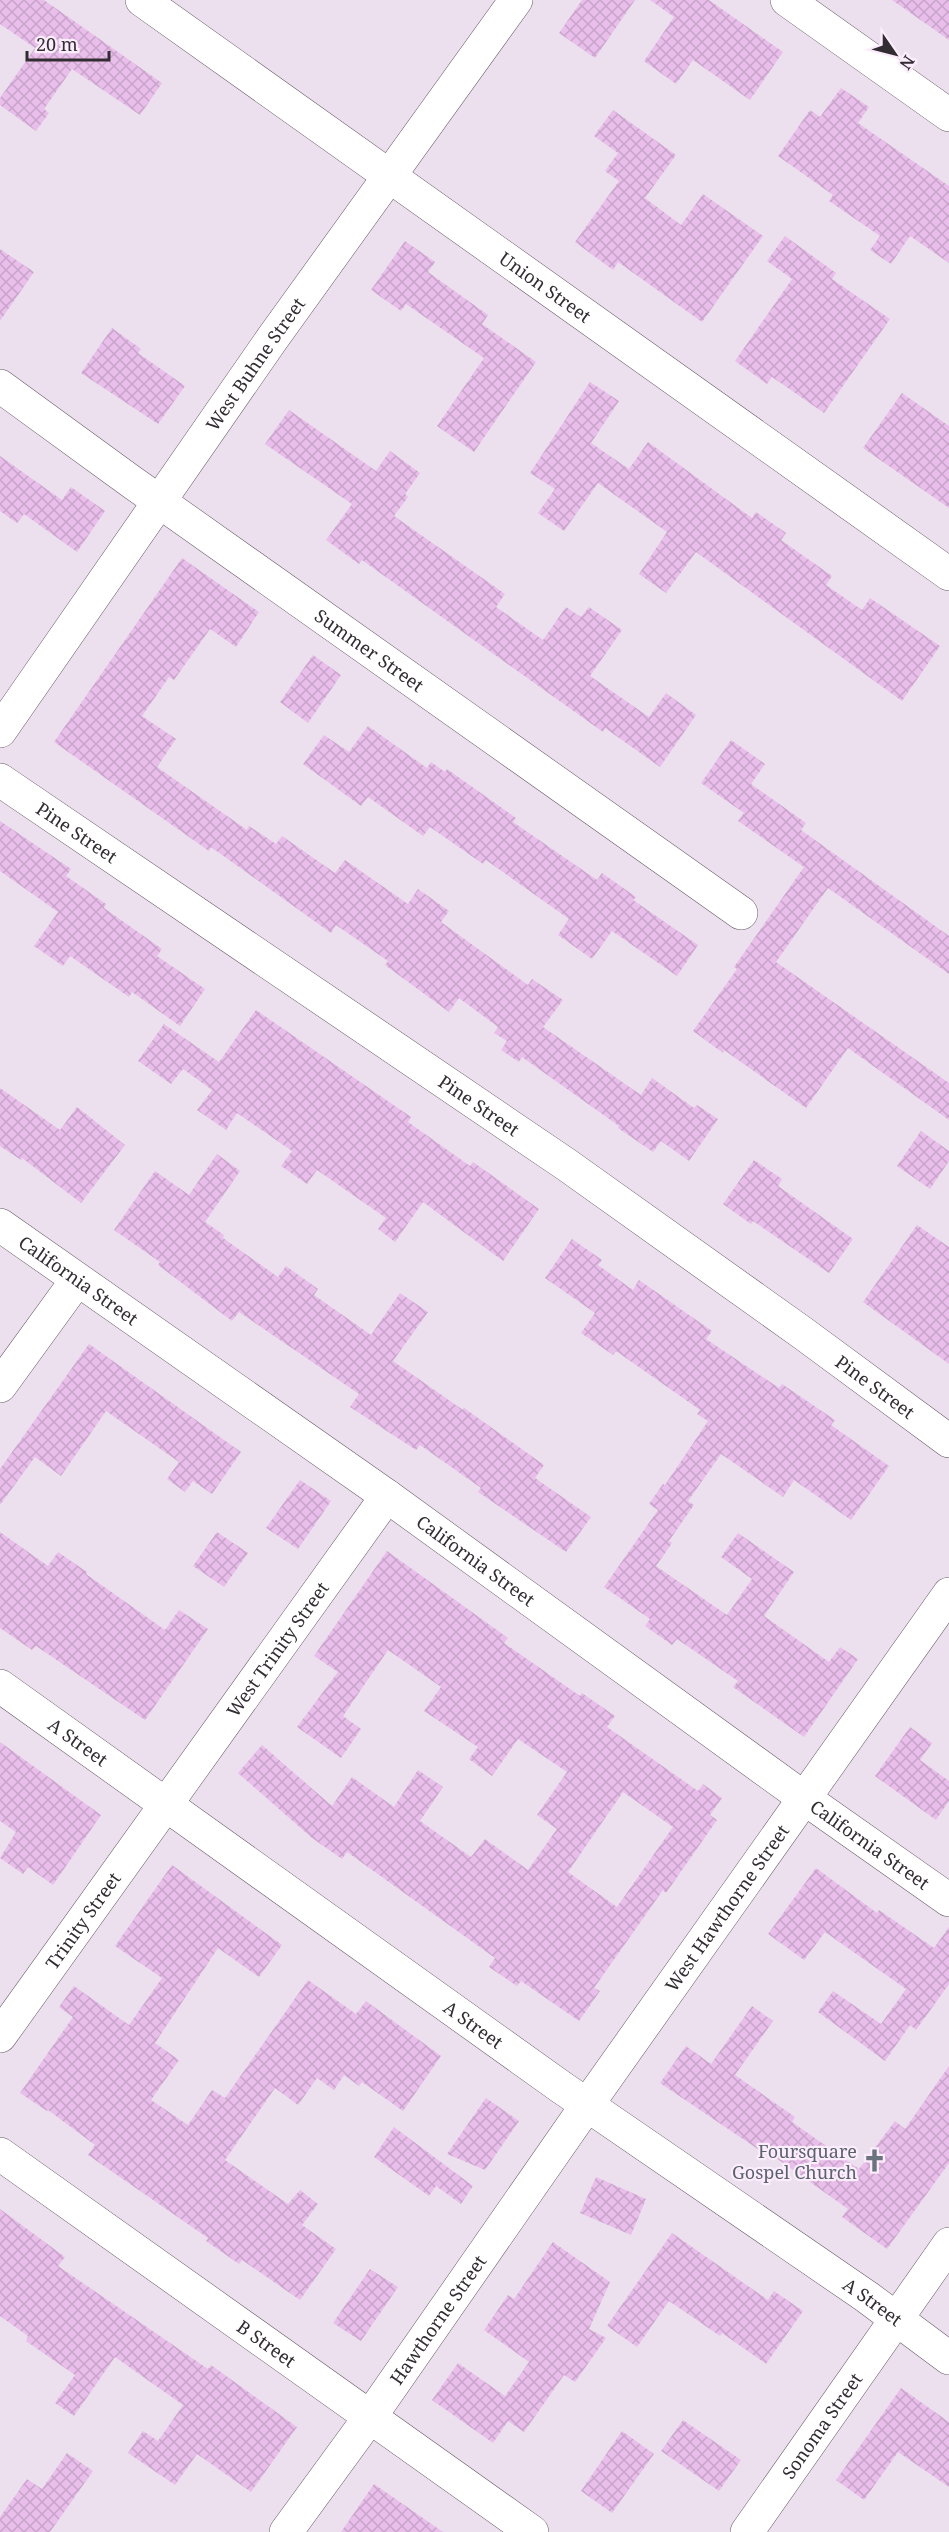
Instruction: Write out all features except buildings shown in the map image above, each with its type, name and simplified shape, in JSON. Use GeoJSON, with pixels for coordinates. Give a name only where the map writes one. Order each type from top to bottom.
{"type":"FeatureCollection","features":[{"type":"Feature","properties":{"kind":"street","name":"Union Street"},"geometry":{"type":"LineString","coordinates":[[142,0],[949,573]]}},
{"type":"Feature","properties":{"kind":"street","name":"West Buhne Street"},"geometry":{"type":"LineString","coordinates":[[0,731],[272,339],[516,0]]}},
{"type":"Feature","properties":{"kind":"street"},"geometry":{"type":"LineString","coordinates":[[788,0],[949,115]]}},
{"type":"Feature","properties":{"kind":"street","name":"Summer Street"},"geometry":{"type":"LineString","coordinates":[[0,386],[741,913]]}},
{"type":"Feature","properties":{"kind":"street","name":"Pine Street"},"geometry":{"type":"LineString","coordinates":[[0,780],[567,1165],[804,1334],[949,1441]]}},
{"type":"Feature","properties":{"kind":"street","name":"California Street"},"geometry":{"type":"LineString","coordinates":[[0,1225],[387,1496],[804,1798],[949,1900]]}},
{"type":"Feature","properties":{"kind":"street"},"geometry":{"type":"LineString","coordinates":[[0,1386],[76,1280]]}},
{"type":"Feature","properties":{"kind":"street","name":"West Trinity Street"},"geometry":{"type":"LineString","coordinates":[[166,1803],[387,1496]]}},
{"type":"Feature","properties":{"kind":"street","name":"West Hawthorne Street"},"geometry":{"type":"LineString","coordinates":[[587,2105],[949,1594]]}},
{"type":"Feature","properties":{"kind":"street","name":"A Street"},"geometry":{"type":"LineString","coordinates":[[0,1686],[587,2105],[949,2358]]}},
{"type":"Feature","properties":{"kind":"street","name":"Trinity Street"},"geometry":{"type":"LineString","coordinates":[[0,2036],[166,1803]]}},
{"type":"Feature","properties":{"kind":"street","name":"Hawthorne Street"},"geometry":{"type":"LineString","coordinates":[[286,2532],[370,2417],[587,2105]]}},
{"type":"Feature","properties":{"kind":"street","name":"B Street"},"geometry":{"type":"LineString","coordinates":[[0,2154],[532,2532]]}},
{"type":"Feature","properties":{"kind":"street","name":"Sonoma Street"},"geometry":{"type":"LineString","coordinates":[[747,2532],[949,2244]]}},
{"type":"Feature","properties":{"kind":"place","name":"Foursquare Gospel Church"},"geometry":{"type":"Point","coordinates":[875,2161]}}]}
